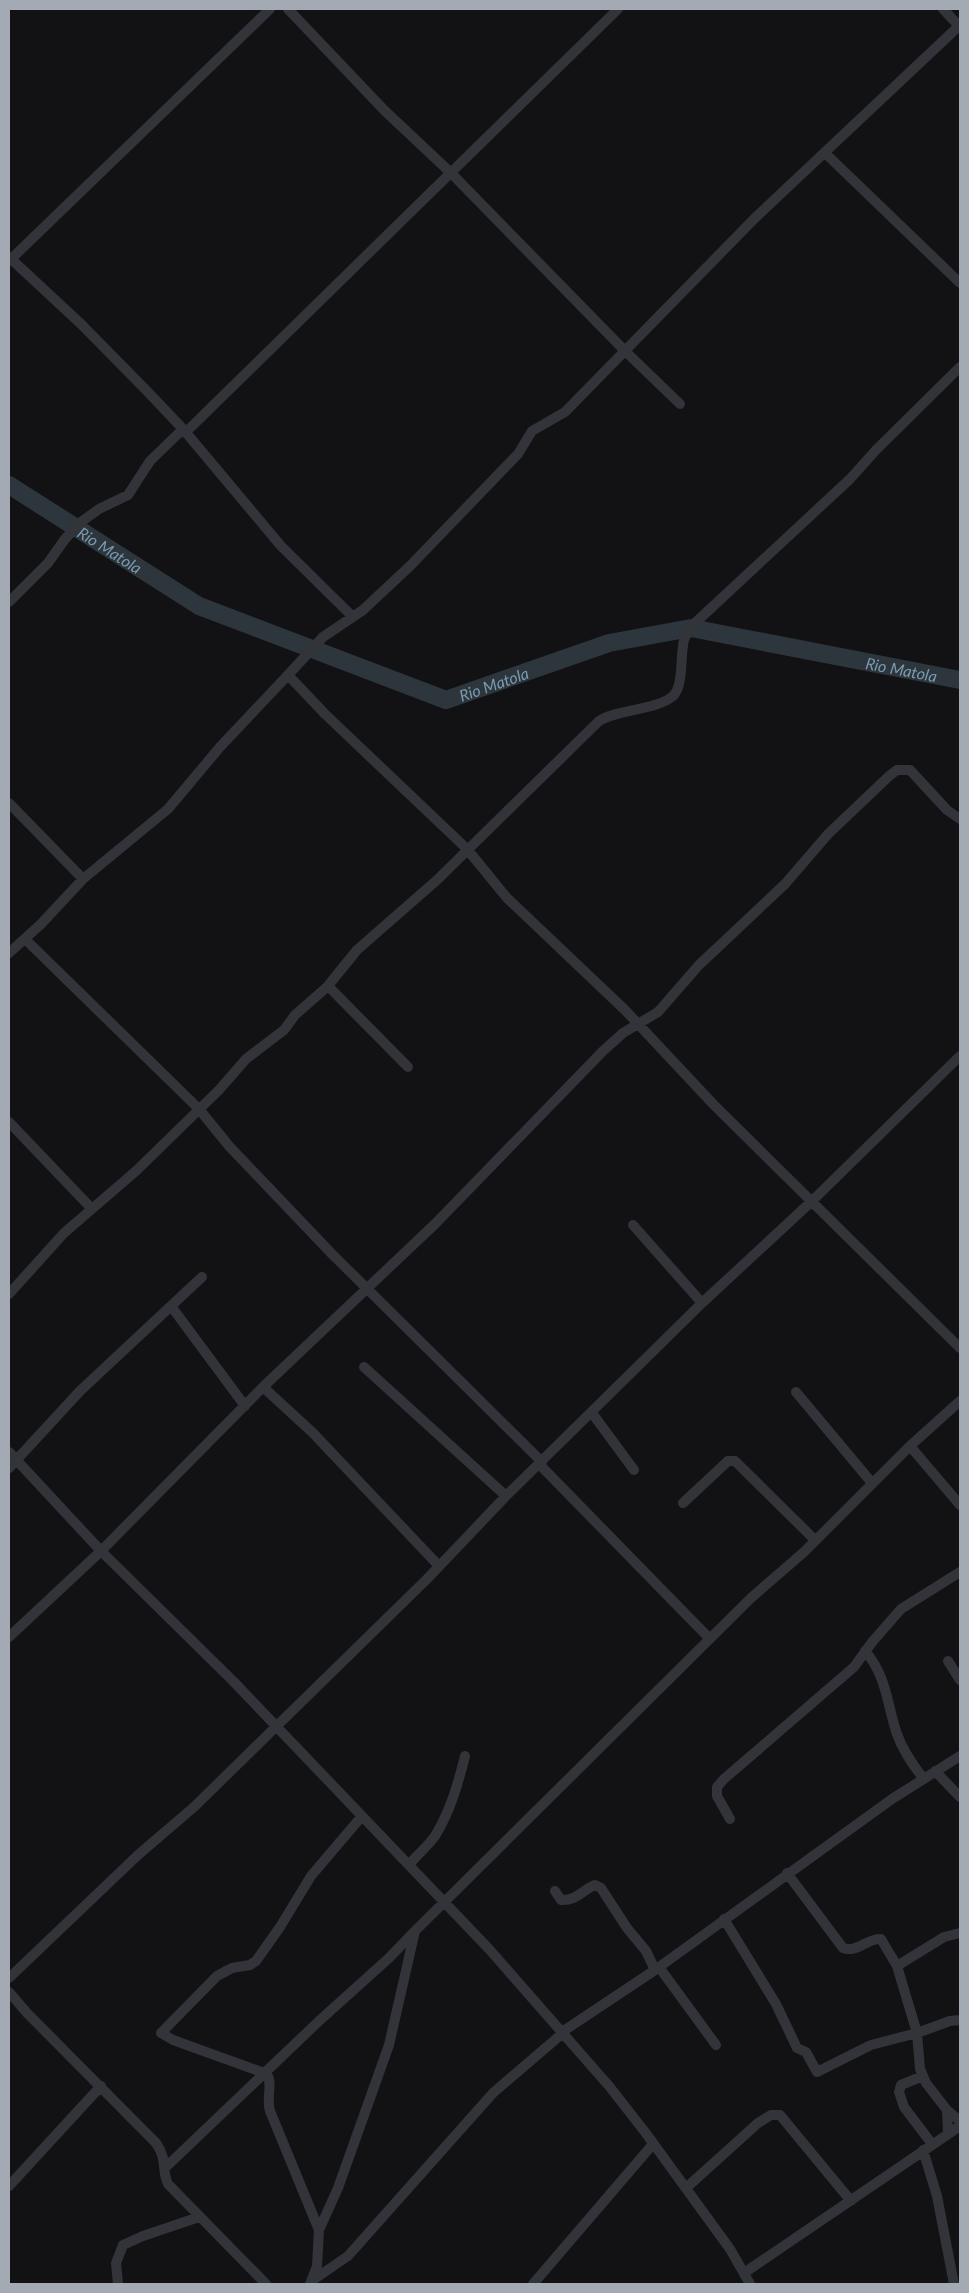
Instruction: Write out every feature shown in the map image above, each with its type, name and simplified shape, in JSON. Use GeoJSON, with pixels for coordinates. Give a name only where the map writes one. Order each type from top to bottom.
{"type":"FeatureCollection","features":[{"type":"Feature","properties":{"kind":"street"},"geometry":{"type":"LineString","coordinates":[[270,9],[10,259],[81,324],[184,431],[281,546],[353,616]]}},
{"type":"Feature","properties":{"kind":"street"},"geometry":{"type":"LineString","coordinates":[[288,9],[384,110],[452,174],[625,351],[680,404]]}},
{"type":"Feature","properties":{"kind":"street"},"geometry":{"type":"LineString","coordinates":[[9,602],[48,563],[65,539],[81,522],[99,509],[128,495],[150,461],[184,431],[452,174],[618,9]]}},
{"type":"Feature","properties":{"kind":"street"},"geometry":{"type":"LineString","coordinates":[[9,953],[83,879],[168,809],[220,747],[323,637],[379,596],[410,566],[518,454],[532,431],[565,412],[755,218],[960,25],[943,9]]}},
{"type":"Feature","properties":{"kind":"street"},"geometry":{"type":"LineString","coordinates":[[825,153],[960,283]]}},
{"type":"Feature","properties":{"kind":"street"},"geometry":{"type":"LineString","coordinates":[[9,1294],[64,1233],[136,1171],[199,1109],[246,1059],[284,1030],[295,1014],[328,986],[357,950],[467,850],[599,721],[628,710],[665,701],[672,696],[678,686],[684,640],[695,624],[850,479],[876,450],[960,366]]}},
{"type":"Feature","properties":{"kind":"street"},"geometry":{"type":"LineString","coordinates":[[288,676],[467,850],[507,898],[638,1024],[714,1105],[960,1348]]}},
{"type":"Feature","properties":{"kind":"street"},"geometry":{"type":"LineString","coordinates":[[9,1637],[101,1551],[263,1387],[368,1288],[484,1174],[603,1052],[623,1033],[658,1012],[699,965],[785,884],[829,833],[897,770],[910,770],[947,810],[960,819]]}},
{"type":"Feature","properties":{"kind":"street"},"geometry":{"type":"LineString","coordinates":[[9,803],[83,879]]}},
{"type":"Feature","properties":{"kind":"street"},"geometry":{"type":"LineString","coordinates":[[25,939],[199,1109],[230,1146],[336,1259],[368,1288],[541,1463],[710,1639]]}},
{"type":"Feature","properties":{"kind":"street"},"geometry":{"type":"LineString","coordinates":[[328,986],[408,1067]]}},
{"type":"Feature","properties":{"kind":"street"},"geometry":{"type":"LineString","coordinates":[[9,1978],[138,1855],[194,1807],[702,1303],[812,1202],[960,1056]]}},
{"type":"Feature","properties":{"kind":"street"},"geometry":{"type":"LineString","coordinates":[[9,1122],[92,1209]]}},
{"type":"Feature","properties":{"kind":"street"},"geometry":{"type":"LineString","coordinates":[[633,1225],[702,1303]]}},
{"type":"Feature","properties":{"kind":"street"},"geometry":{"type":"LineString","coordinates":[[12,1464],[80,1391],[202,1277]]}},
{"type":"Feature","properties":{"kind":"street"},"geometry":{"type":"LineString","coordinates":[[171,1306],[245,1406]]}},
{"type":"Feature","properties":{"kind":"street"},"geometry":{"type":"LineString","coordinates":[[364,1367],[506,1496]]}},
{"type":"Feature","properties":{"kind":"street"},"geometry":{"type":"LineString","coordinates":[[263,1387],[313,1433],[439,1566]]}},
{"type":"Feature","properties":{"kind":"street"},"geometry":{"type":"LineString","coordinates":[[796,1392],[872,1483]]}},
{"type":"Feature","properties":{"kind":"street"},"geometry":{"type":"LineString","coordinates":[[166,2167],[319,2021],[389,1958],[751,1598],[804,1552],[910,1446],[960,1401]]}},
{"type":"Feature","properties":{"kind":"street"},"geometry":{"type":"LineString","coordinates":[[592,1413],[634,1470]]}},
{"type":"Feature","properties":{"kind":"street"},"geometry":{"type":"LineString","coordinates":[[910,1446],[960,1505]]}},
{"type":"Feature","properties":{"kind":"street"},"geometry":{"type":"LineString","coordinates":[[9,1452],[12,1464],[162,1609],[275,1728],[446,1902],[609,2086],[730,2249],[750,2284]]}},
{"type":"Feature","properties":{"kind":"street"},"geometry":{"type":"LineString","coordinates":[[683,1503],[728,1461],[735,1461],[814,1540]]}},
{"type":"Feature","properties":{"kind":"street"},"geometry":{"type":"LineString","coordinates":[[730,1819],[717,1796],[717,1787],[854,1667],[865,1651],[901,1609],[960,1573]]}},
{"type":"Feature","properties":{"kind":"street"},"geometry":{"type":"LineString","coordinates":[[865,1651],[879,1670],[896,1732],[904,1752],[923,1778]]}},
{"type":"Feature","properties":{"kind":"street"},"geometry":{"type":"LineString","coordinates":[[948,1661],[960,1680]]}},
{"type":"Feature","properties":{"kind":"street"},"geometry":{"type":"LineString","coordinates":[[408,1865],[434,1838],[444,1820],[451,1806],[465,1756]]}},
{"type":"Feature","properties":{"kind":"street"},"geometry":{"type":"LineString","coordinates":[[312,2282],[348,2256],[492,2093],[562,2033],[657,1968],[787,1873],[923,1778],[960,1756]]}},
{"type":"Feature","properties":{"kind":"street"},"geometry":{"type":"LineString","coordinates":[[935,1771],[960,1797]]}},
{"type":"Feature","properties":{"kind":"street"},"geometry":{"type":"LineString","coordinates":[[319,2230],[270,2112],[267,2099],[270,2081],[266,2072],[173,2040],[161,2033],[216,1976],[232,1968],[250,1965],[256,1961],[280,1927],[311,1876],[362,1816]]}},
{"type":"Feature","properties":{"kind":"street"},"geometry":{"type":"LineString","coordinates":[[787,1873],[843,1948],[856,1949],[876,1939],[881,1939],[897,1966],[917,2033],[923,2076],[926,2083],[947,2110],[960,2121]]}},
{"type":"Feature","properties":{"kind":"street"},"geometry":{"type":"LineString","coordinates":[[555,1891],[561,1900],[568,1900],[578,1898],[595,1885],[601,1888],[627,1928],[716,2045]]}},
{"type":"Feature","properties":{"kind":"street"},"geometry":{"type":"LineString","coordinates":[[724,1919],[776,2004],[797,2048],[806,2052],[817,2072],[871,2045],[917,2033],[950,2021],[960,2020]]}},
{"type":"Feature","properties":{"kind":"street"},"geometry":{"type":"LineString","coordinates":[[312,2282],[317,2266],[319,2230],[338,2188],[388,2045],[415,1931]]}},
{"type":"Feature","properties":{"kind":"street"},"geometry":{"type":"LineString","coordinates":[[897,1966],[944,1937],[960,1933]]}},
{"type":"Feature","properties":{"kind":"street"},"geometry":{"type":"LineString","coordinates":[[9,1992],[27,2013],[156,2143],[164,2156],[165,2176],[168,2184],[266,2284]]}},
{"type":"Feature","properties":{"kind":"street"},"geometry":{"type":"LineString","coordinates":[[923,2076],[901,2086],[899,2092],[904,2106],[928,2147],[954,2284]]}},
{"type":"Feature","properties":{"kind":"street"},"geometry":{"type":"LineString","coordinates":[[9,2186],[101,2086]]}},
{"type":"Feature","properties":{"kind":"street"},"geometry":{"type":"LineString","coordinates":[[947,2110],[948,2134]]}},
{"type":"Feature","properties":{"kind":"street"},"geometry":{"type":"LineString","coordinates":[[686,2188],[758,2123],[771,2115],[780,2115],[851,2200]]}},
{"type":"Feature","properties":{"kind":"street"},"geometry":{"type":"LineString","coordinates":[[744,2273],[960,2126]]}},
{"type":"Feature","properties":{"kind":"street"},"geometry":{"type":"LineString","coordinates":[[534,2284],[653,2144]]}},
{"type":"Feature","properties":{"kind":"street"},"geometry":{"type":"LineString","coordinates":[[118,2284],[116,2263],[123,2246],[143,2236],[199,2217]]}},
{"type":"Feature","properties":{"kind":"waterway","name":"Rio Matola"},"geometry":{"type":"LineString","coordinates":[[9,485],[199,606],[446,700],[609,643],[691,628],[960,680]]}}]}
